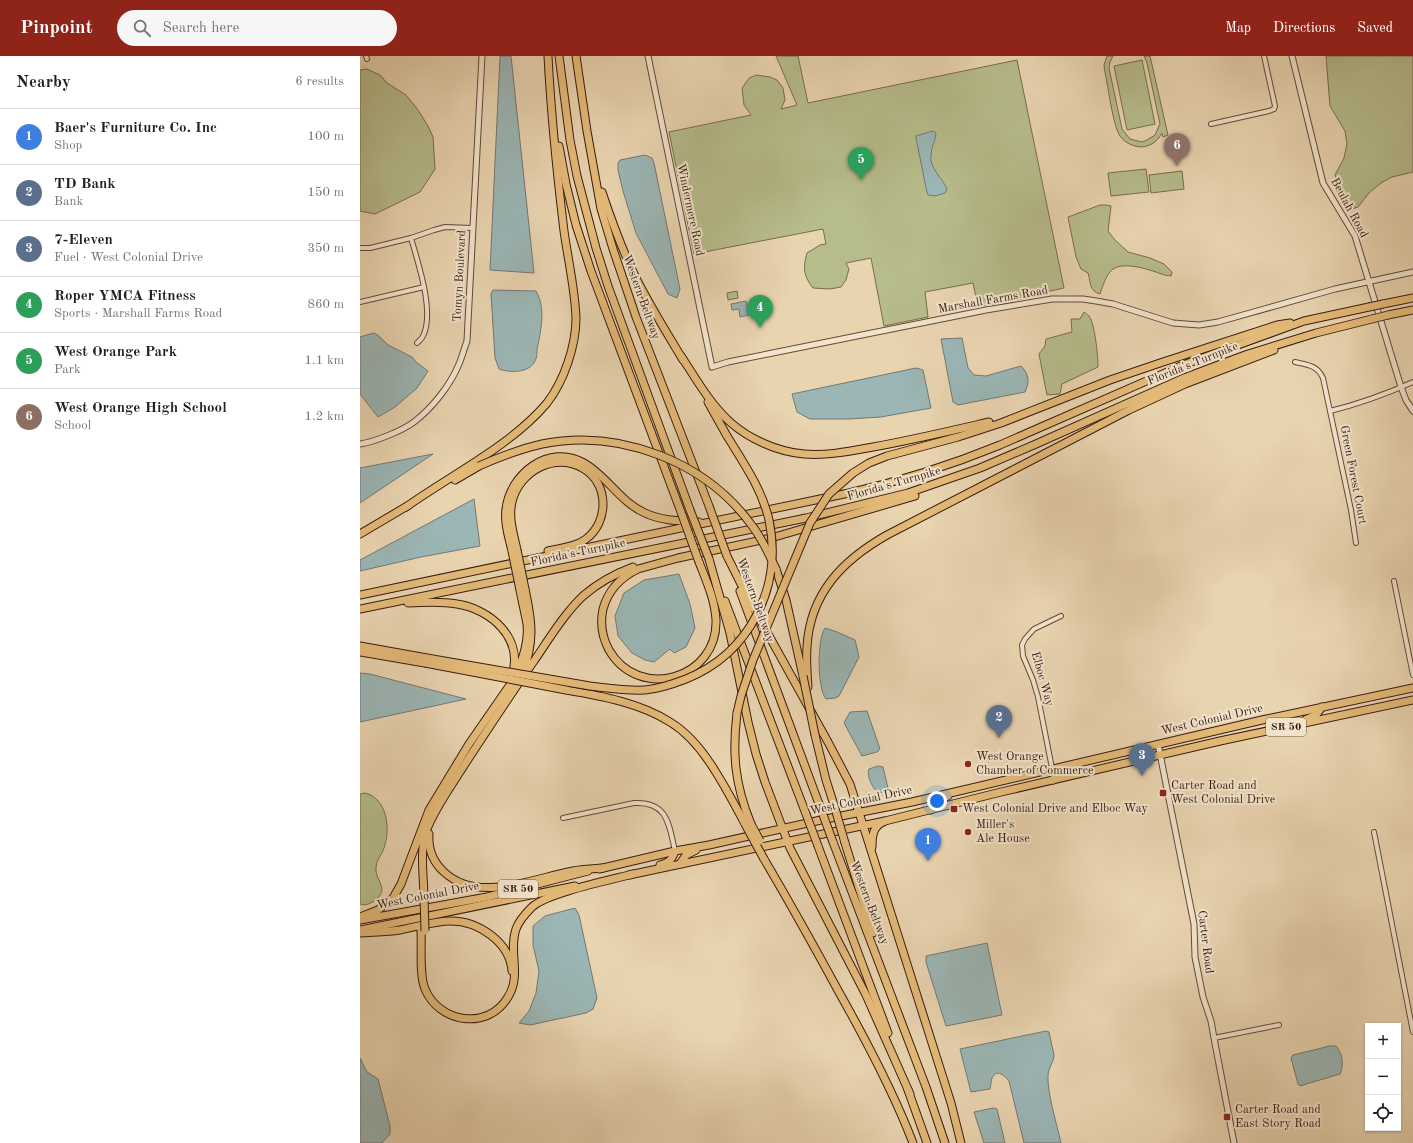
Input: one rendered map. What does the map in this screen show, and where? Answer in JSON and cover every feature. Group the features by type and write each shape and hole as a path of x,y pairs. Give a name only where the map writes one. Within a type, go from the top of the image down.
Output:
{"highway":[{"path":"360,534 479,462 524,426 547,402 563,376 573,345 576,318 559,187 548,56"},
{"path":"559,56 569,133 576,169 596,248 608,286 690,510 818,846 927,1143"},
{"name":"Western Beltway","path":"576,56 601,209 624,285 926,1086 945,1143"},
{"path":"549,79 566,184 576,225 590,271 681,512 710,592 716,614 715,633 712,645 699,662 684,674 670,678 661,679 641,676 624,667 607,647 602,626 602,616 605,603 613,588 632,572 642,567 678,558"},
{"path":"360,652 590,686 614,689 645,690 671,685 697,674 721,658 742,638 757,615 764,600 768,586 772,558 771,531 762,500 754,480 648,300 624,253 593,165"},
{"name":"Florida's Turnpike","path":"360,595 860,491 970,457 1184,364 1304,321 1413,298"},
{"name":"Florida's Turnpike","path":"360,609 820,515 908,493 980,468 1184,378 1248,354 1316,333 1413,310"},
{"path":"748,824 735,768 735,730 741,696 753,660 810,523 829,494 853,473 870,463 887,456 965,434 1001,422 1110,380 1277,325 1304,321"},
{"path":"815,735 808,687 806,661 807,645 814,615 821,596 845,564 869,545 1128,410 1185,384 1316,333"},
{"path":"681,356 713,404 730,422 746,434 765,444 804,454 829,454 900,442 1001,419 1058,401"},
{"path":"479,462 542,444 563,441 585,440 632,446 655,453 680,464 700,476 728,498 753,526 765,545 776,569 786,600 826,780 876,942 878,959"},
{"path":"507,700 521,676 530,650 532,626 506,519 507,501 511,488 522,473 540,461 557,457 573,458 588,465 632,506 644,513 670,520 707,523"},
{"path":"499,566 576,544 591,535 601,518 604,501 599,486 592,476 575,464 558,462 541,466 525,478 516,492 512,502 511,518 514,551"},
{"path":"675,851 672,859 666,863 633,874 563,893 548,898 534,906 524,916 515,930 515,974 512,990 508,998 500,1007 489,1014 479,1018 459,1018 447,1014 432,1001 425,988 423,980 424,843 426,830 442,800 507,700 578,601 604,580 621,571 771,538 932,490 980,468"},
{"path":"727,556 752,605 841,765 850,784 948,1096 961,1143"},
{"path":"709,560 730,633 756,754 782,829 866,996 910,1094"},
{"path":"505,689 512,682 521,662 526,637 527,625 523,589"},
{"path":"360,919 378,910 393,898 401,884 428,810 505,689 513,671 515,661 514,650 505,631 485,614 472,608 459,604 430,602 386,604"},
{"path":"360,646 624,702 649,711 671,722 688,736 717,773 748,824 887,1081 913,1143"},
{"name":"West Colonial Drive","path":"360,919 487,897 675,851 908,802 1078,762 1413,688"},
{"path":"1349,714 1353,706 1375,696"},
{"name":"West Colonial Drive","path":"360,931 885,821 1160,755 1413,700"},
{"path":"1286,727 1316,715 1322,707"},
{"path":"1053,780 1061,771 1078,762"},
{"path":"1042,783 1051,774 1052,768"},
{"path":"931,810 936,802 962,789"},
{"path":"871,852 874,831 878,825 885,821"},
{"path":"429,824 429,845 435,862 447,875 462,883 482,887 507,886 573,870 603,868"},
{"path":"421,832 419,851 423,899"},
{"path":"680,864 684,857 689,853 708,845"},
{"path":"360,931 392,931 450,921 477,927 497,940 510,962 512,975 507,993 494,1008 484,1013 471,1016 455,1014 448,1011 440,1004 430,991 426,980 423,931"}],"street":[{"name":"Tomyn Boulevard","path":"360,444 367,443 390,434 413,423 447,386 459,364 467,341 482,56"},
{"name":"Windermere Road","path":"648,56 712,368"},
{"path":"1211,124 1269,111 1274,108 1275,106 1264,56"},
{"name":"Beulah Road","path":"1292,56 1323,183 1330,197 1349,224 1355,236 1401,387 1406,400 1413,411"},
{"path":"360,248 370,248 411,238 446,227 473,228"},
{"path":"411,238 427,304 426,323 423,337 417,343"},
{"name":"Marshall Farms Road","path":"712,368 728,362 1033,302 1059,299 1096,301 1113,304 1173,323 1199,325 1227,321 1321,292 1413,272"},
{"path":"360,302 424,287"},
{"name":"Green Forest Court","path":"1296,362 1314,367 1321,373 1323,378 1351,510 1356,543"},
{"path":"1330,411 1354,405 1413,382"},
{"path":"1394,581 1413,675"},
{"name":"Elboc Way","path":"1052,768 1038,697 1033,680 1023,657 1022,645 1025,639 1034,630 1061,616"},
{"name":"Carter Road","path":"1158,744 1194,924 1195,957 1203,997 1211,1021 1234,1143"},
{"path":"563,818 634,803 650,804 658,808 665,815 668,821 675,851"},
{"path":"1374,832 1413,1032"},
{"path":"1214,1038 1279,1025"}],"green space":[{"path":"776,56 798,56 808,103 1017,60 1064,288 978,307 973,283 925,292 928,317 884,326 871,258 846,263 849,269 846,280 841,287 830,289 813,288 807,279 805,267 807,253 820,245 826,244 823,229 694,254 669,132 751,115 744,105 742,88 749,78 756,75 770,77 777,80 783,88 785,100 781,109 797,105"},
{"path":"1107,56 1113,56 1109,68 1122,129 1130,139 1142,142 1155,135 1160,124 1147,63 1144,56 1150,56 1168,135 1163,137 1162,133 1154,143 1142,147 1124,141 1120,136 1117,131 1113,115 1105,72 1104,65"},
{"path":"1326,56 1413,56 1413,172 1392,177 1381,183 1369,193 1358,207 1349,210 1335,175 1344,158 1347,144 1345,131 1330,106"},
{"path":"1142,60 1155,124 1127,130 1114,66"},
{"path":"367,69 380,75 387,83 406,95 418,110 433,137 435,169 420,192 375,214 360,211 360,70"},
{"path":"1146,169 1149,192 1111,196 1108,173"},
{"path":"1182,171 1184,189 1151,193 1149,175"},
{"path":"1100,205 1111,206 1108,231 1114,239 1128,252 1150,258 1164,264 1172,272 1171,276 1139,267 1122,266 1113,269 1108,274 1100,294 1096,293 1092,289 1088,273 1081,269 1076,257 1068,217"},
{"path":"737,291 738,298 728,300 727,293"},
{"path":"1084,312 1089,316 1093,326 1097,348 1098,367 1062,384 1060,394 1047,395 1039,354 1045,346 1046,339 1072,332 1071,319 1080,319"},
{"path":"365,793 378,801 383,808 387,824 387,832 384,848 376,868 376,873 382,889 381,893 374,901 364,905 360,904 360,794"}],"water":[{"path":"500,56 511,56 534,273 490,270"},
{"path":"933,131 936,133 931,152 931,160 934,168 947,189 945,193 935,196 928,195 916,138 916,136"},
{"path":"645,155 652,158 654,163 680,289 677,298 668,294 636,233 618,170 618,163 620,160"},
{"path":"493,290 536,291 541,305 542,320 537,357 529,368 519,371 499,369 495,358 491,294"},
{"path":"746,301 749,315 740,317 739,309 732,310 731,304"},
{"path":"374,333 388,345 412,357 428,371 417,388 395,407 378,417 360,394 360,337"},
{"path":"962,338 968,368 974,375 986,376 1021,366 1026,372 1028,378 1028,385 1025,392 958,405 953,402 941,339"},
{"path":"916,368 923,370 931,408 881,417 849,419 810,419 797,412 792,394"},
{"path":"433,454 360,503 360,468"},
{"path":"474,499 480,546 421,557 360,571 360,560"},
{"path":"679,574 690,604 695,628 686,647 674,653 670,649 654,662 645,660 632,653 618,636 615,616 624,593 644,580"},
{"path":"825,628 855,640 859,657 839,696 826,699 821,685 819,664 822,634"},
{"path":"360,673 370,674 466,699 360,722"},
{"path":"867,711 880,749 877,752 862,756 844,723 850,712"},
{"path":"878,766 883,767 888,788 886,791 879,793 874,789 868,775 869,769"},
{"path":"575,908 579,915 597,998 593,1009 586,1013 530,1025 519,1023 529,1011 536,993 539,971 533,945 533,926 545,916"},
{"path":"987,943 1002,1015 946,1026 926,962 926,956"},
{"path":"1046,1031 1049,1032 1054,1055 1048,1073 1049,1091 1061,1143 1024,1143 1009,1081 999,1073 994,1075 992,1078 990,1089 971,1092 960,1049"},
{"path":"1330,1046 1336,1046 1340,1052 1342,1063 1340,1074 1300,1086 1298,1084 1291,1058 1293,1055"},
{"path":"360,1058 367,1072 378,1079 390,1126 390,1134 382,1143 360,1143"},
{"path":"993,1108 997,1109 1005,1143 984,1143 974,1112"}],"place":[{"name":"West Orange High School","path":"1177,166"},
{"name":"West Orange Park","path":"861,180"},
{"name":"Roper YMCA Fitness","path":"760,328"},
{"name":"TD Bank","path":"999,738"},
{"name":"West Orange Chamber of Commerce","path":"968,764"},
{"name":"7-Eleven","path":"1142,776"},
{"name":"Carter Road and West Colonial Drive","path":"1163,793"},
{"name":"West Colonial Drive and Elboc Way","path":"954,809"},
{"name":"Miller's Ale House","path":"968,832"},
{"name":"Baer's Furniture Co. Inc","path":"928,861"},
{"name":"Carter Road and East Story Road","path":"1227,1117"}]}
